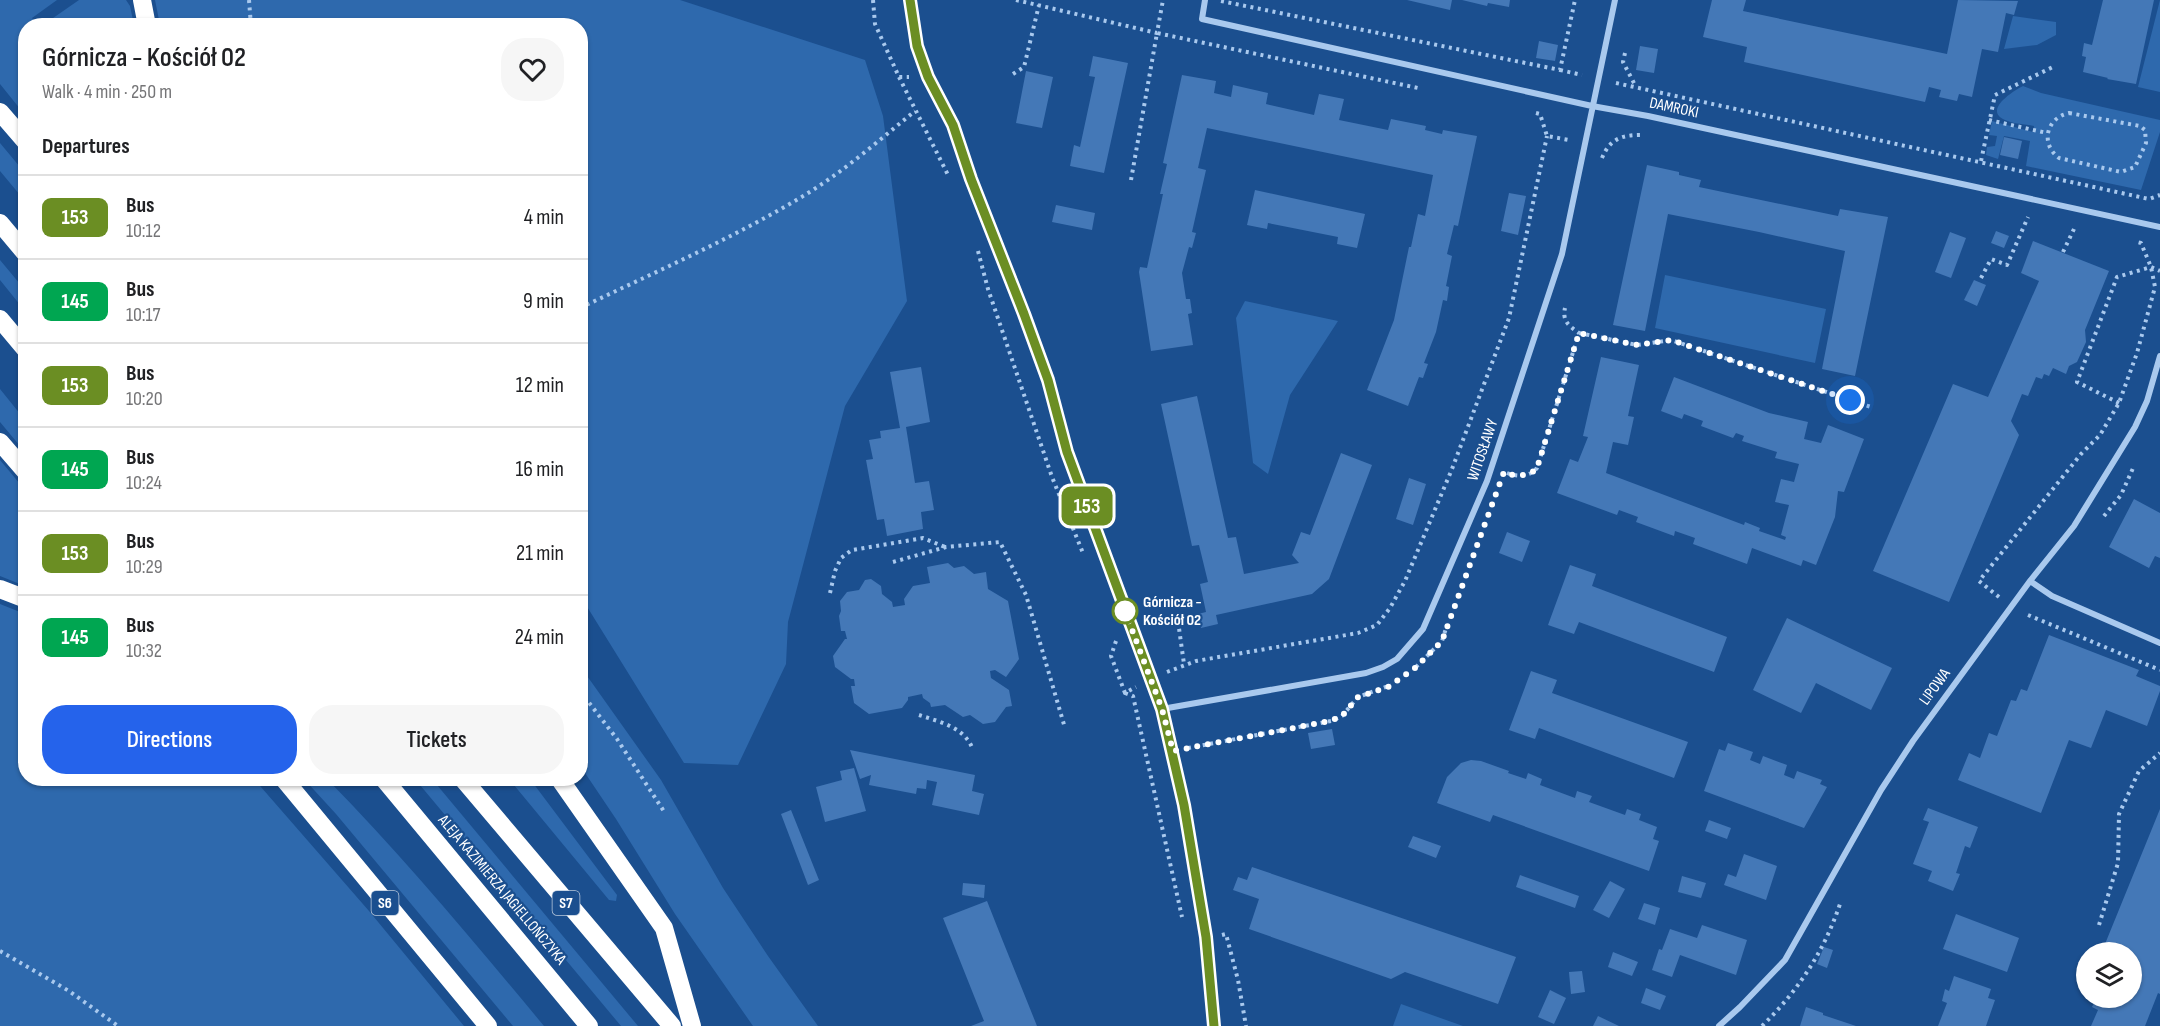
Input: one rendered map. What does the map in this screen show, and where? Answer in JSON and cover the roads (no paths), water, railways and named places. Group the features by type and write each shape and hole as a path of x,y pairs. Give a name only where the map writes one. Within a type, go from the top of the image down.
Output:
{"highway":[{"path":"142,0 145,18"},
{"path":"0,112 18,133"},
{"path":"0,223 18,244"},
{"path":"0,319 18,340"},
{"path":"0,442 18,463"},
{"path":"0,589 18,596"},
{"name":"S6","path":"290,786 488,1026"},
{"name":"ALEJA KAZIMIERZA JAGIELLOŃCZYKA","path":"390,786 589,1026"},
{"name":"S7","path":"469,786 672,1026"},
{"path":"565,786 664,928 692,1026"}],"street":[{"path":"910,0 917,46 928,77 953,125 971,179 1028,325 1048,380 1067,452 1162,709 1184,805 1206,937 1214,1026"},
{"name":"DAMROKI","path":"1205,0 1202,19 1592,106 1648,116 2160,227"},
{"name":"WITOSŁAWY","path":"1162,709 1366,673 1397,659 1423,629 1488,481 1562,254 1615,0"},
{"name":"LIPOWA","path":"1719,1026 1785,960 1881,790 1907,750 2030,581 2074,526 2135,427 2147,401 2160,356"},
{"path":"2030,581 2052,596 2160,643"}],"place":[{"name":"Górnicza - Kościół 02","path":"1125,611"}]}
